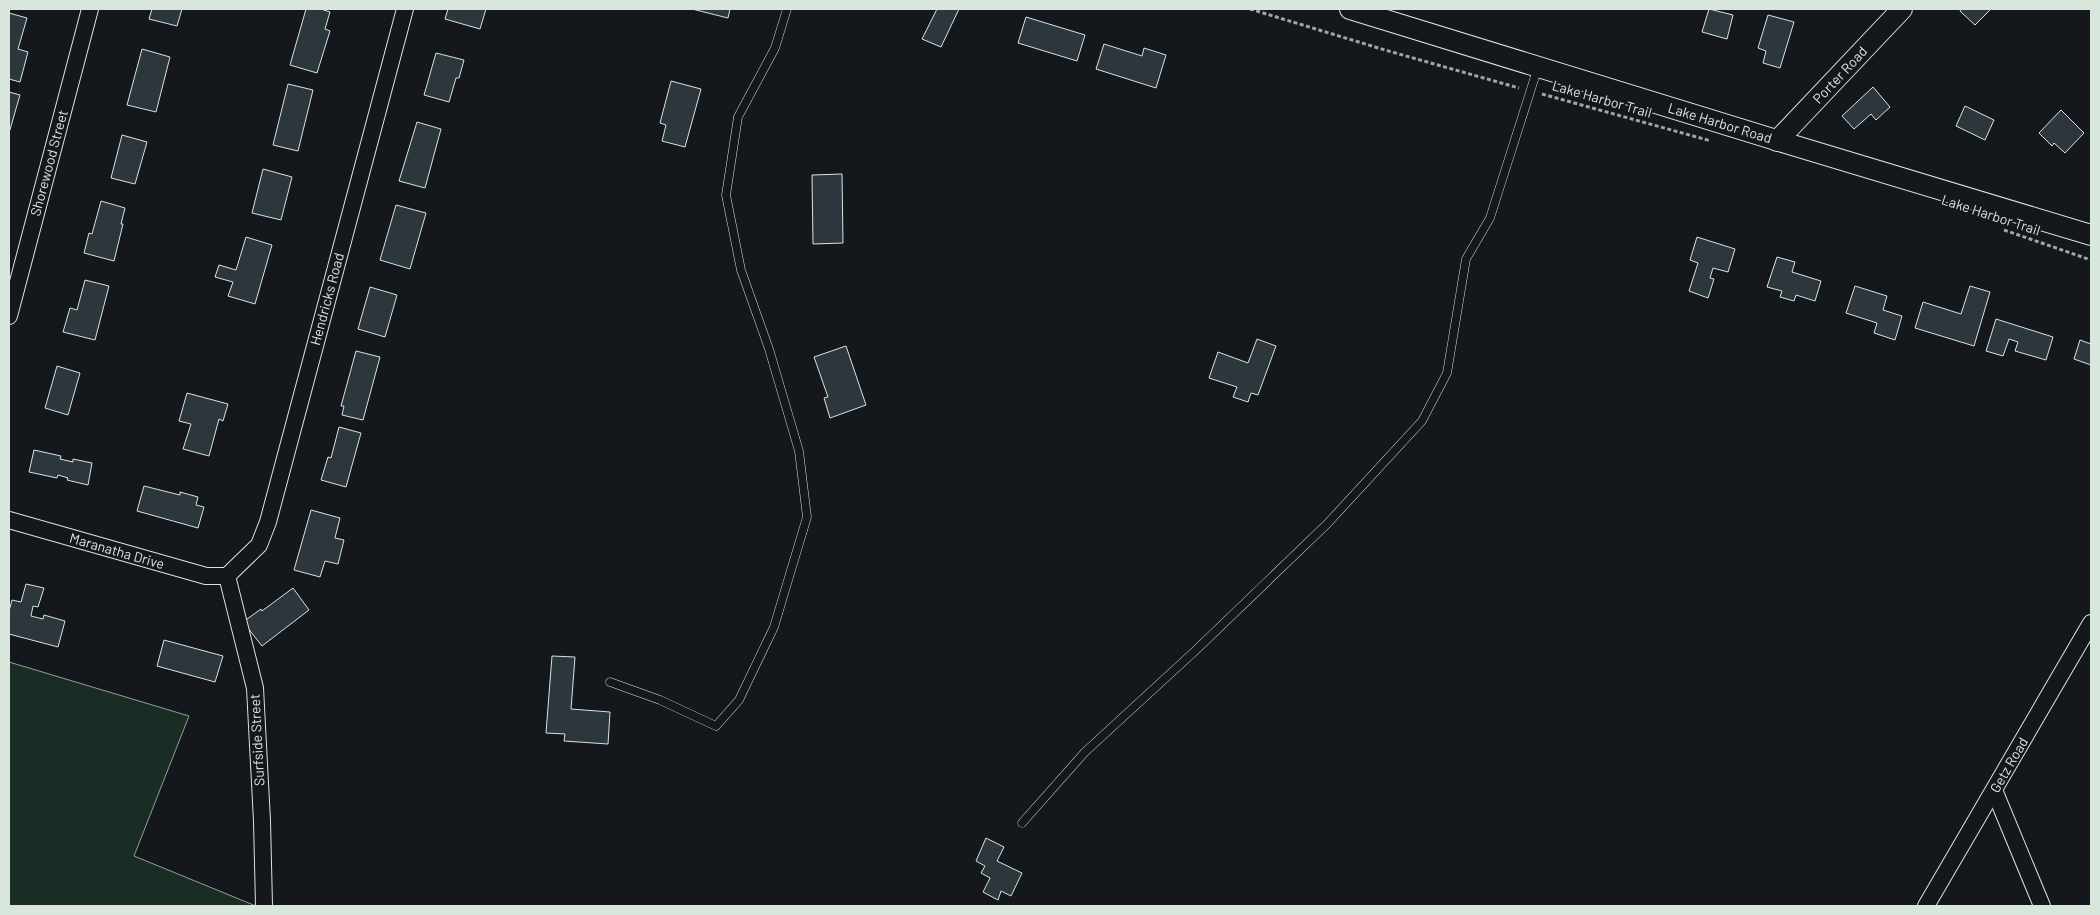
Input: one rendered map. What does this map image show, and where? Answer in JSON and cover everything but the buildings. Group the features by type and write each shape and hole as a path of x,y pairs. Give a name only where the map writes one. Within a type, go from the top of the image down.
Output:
{"street":[{"name":"Shorewood Street","path":"9,316 90,9"},
{"name":"Hendricks Road","path":"227,576 260,545 268,522 405,9"},
{"name":"Lake Harbor Road","path":"1350,9 1777,141 2091,235"},
{"name":"Porter Road","path":"1777,141 1902,9"},
{"name":"Maranatha Drive","path":"9,520 206,576 227,576"},
{"name":"Surfside Street","path":"227,576 254,688 262,821 264,906"},
{"name":"Getz Road","path":"1926,906 2091,623"},
{"path":"1994,790 2042,906"}],"lane":[{"path":"610,682 660,700 716,726 739,700 774,627 807,517 799,451 769,349 742,270 726,195 738,117 775,48 787,9"},
{"path":"1022,823 1086,752 1196,650 1327,524 1422,421 1447,372 1466,259 1490,218 1538,66"}],"path":[{"name":"Lake Harbor Trail","path":"1250,9 1385,50 1712,142"},
{"name":"Lake Harbor Trail","path":"1997,228 2091,260"}],"green space":[{"path":"9,662 189,716 134,856 256,906 9,906"}]}
